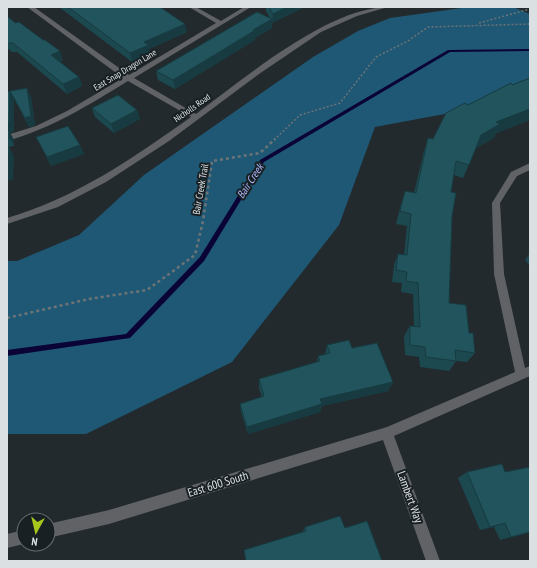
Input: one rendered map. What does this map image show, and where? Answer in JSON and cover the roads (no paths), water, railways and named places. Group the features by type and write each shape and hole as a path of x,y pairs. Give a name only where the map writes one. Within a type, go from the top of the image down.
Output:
{"street":[{"path":"30,7 128,78 196,117"},
{"path":"192,7 220,23"},
{"name":"East Snap Dragon Lane","path":"7,138 28,132 56,121 248,7"},
{"name":"Nicholls Road","path":"7,221 45,209 92,186 112,174 319,31 355,15 385,7"},
{"path":"525,373 499,274 496,203 514,174 530,166"},
{"name":"East 600 South","path":"56,529 109,517 387,433 525,373"},
{"name":"Lambert Way","path":"387,433 433,561"}],"waterway":[{"name":"Bair Creek","path":"7,353 128,336 202,259 262,161 449,51 530,50"}]}
